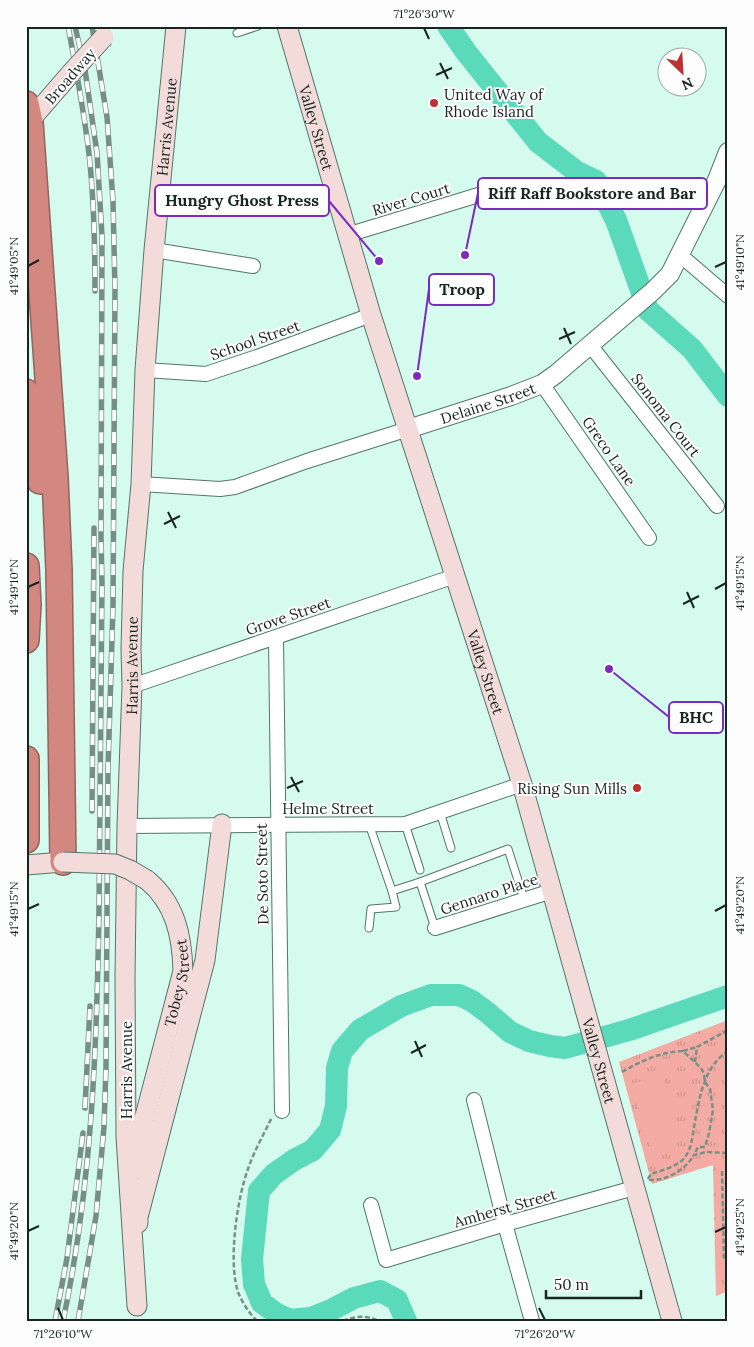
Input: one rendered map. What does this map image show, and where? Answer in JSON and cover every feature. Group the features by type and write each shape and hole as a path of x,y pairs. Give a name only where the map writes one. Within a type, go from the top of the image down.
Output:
{"highway":[{"path":"27,117 55,478 60,607 62,862"},
{"path":"26,392 60,607"},
{"path":"26,566 28,605 26,640"},
{"path":"26,759 26,840"}],"main road":[{"name":"Harris Avenue","path":"137,1313 126,1137 125,976 133,571 141,484 145,370 154,250 176,26"},
{"name":"Valley Street","path":"287,26 371,315 522,784 598,1057 641,1184 672,1321"},
{"name":"Broadway","path":"27,117 71,74 108,32"},
{"name":"Harris Avenue","path":"137,1313 138,1217 205,960 222,824"},
{"name":"Tobey Street","path":"26,865 62,862 115,864 130,870 147,880 162,894 173,912 180,933 184,971 144,1120 137,1172 138,1217"}],"street":[{"name":"Delaine Street","path":"141,484 220,489 235,487 307,461 511,396 542,384 634,308 670,274 722,184 728,152"},
{"name":"River Court","path":"348,235 485,193"},
{"path":"154,250 253,266"},
{"path":"680,255 728,296"},
{"name":"School Street","path":"145,370 206,374 371,315"},
{"name":"Sonoma Court","path":"590,345 717,506"},
{"name":"Greco Lane","path":"542,384 649,538"},
{"name":"Grove Street","path":"132,686 455,576"},
{"name":"De Soto Street","path":"276,638 282,1110"},
{"name":"Helme Street","path":"127,826 405,824 522,784"},
{"name":"Gennaro Place","path":"435,928 552,891"},
{"path":"474,1100 532,1321"},
{"name":"Amherst Street","path":"371,1205 386,1260 641,1184"}],"lane":[{"path":"237,33 258,26"},
{"path":"440,812 451,848"},
{"path":"369,824 396,907 371,909 369,928"},
{"path":"405,824 420,870"},
{"path":"392,891 508,849 524,899"},
{"path":"420,882 435,928"}],"path":[{"path":"622,1072 655,1056 683,1051 697,1046 728,1030"},
{"path":"695,1062 697,1046"},
{"path":"683,1051 704,1074 705,1082 710,1088 713,1110 705,1147 691,1145"},
{"path":"641,1184 651,1174 668,1169 686,1156 691,1145 705,1082 712,1066 728,1051"},
{"path":"257,1321 248,1311 238,1291 235,1268 237,1218 248,1169 272,1116 282,1110"},
{"path":"641,1184 676,1173 689,1164 698,1147"},
{"path":"694,1155 706,1152 728,1153"},
{"path":"722,1171 724,1257 728,1263"},
{"path":"343,1321 355,1317 368,1317 379,1321"}],"green space":[{"path":"728,1020 728,1291 716,1296 713,1165 652,1184 619,1062"},
{"path":"663,1076 680,1140 651,1149 631,1084"}],"waterway":[{"path":"448,26 466,52 538,142 577,172 596,181 616,220 648,310 692,349 728,396"},
{"path":"406,1321 397,1300 380,1291 354,1298 311,1318 290,1320 277,1314 262,1303 254,1284 252,1259 259,1191 274,1174 313,1150 330,1130 336,1106 337,1068 342,1051 360,1030 401,1006 431,995 459,995 472,1001 510,1032 529,1041 565,1048 629,1030 728,996"}],"railway":[{"path":"68,26 89,154 94,222 95,291"},
{"path":"63,1321 73,1270 87,1167 97,1012 99,908 102,583 102,236 97,153 85,70 75,26"},
{"path":"78,1321 96,1216 104,1127 108,769 113,606 115,290 113,201 107,117 92,26"},
{"path":"92,811 94,528"},
{"path":"85,1108 90,1006"},
{"path":"55,1321 67,1258 83,1133"}],"place":[{"name":"United Way of Rhode Island","path":"434,103"},
{"name":"Riff Raff Bookstore and Bar","path":"465,255"},
{"name":"Hungry Ghost Press","path":"379,261"},
{"name":"Troop","path":"417,376"},
{"name":"BHC","path":"609,669"},
{"name":"Rising Sun Mills","path":"637,788"}]}
